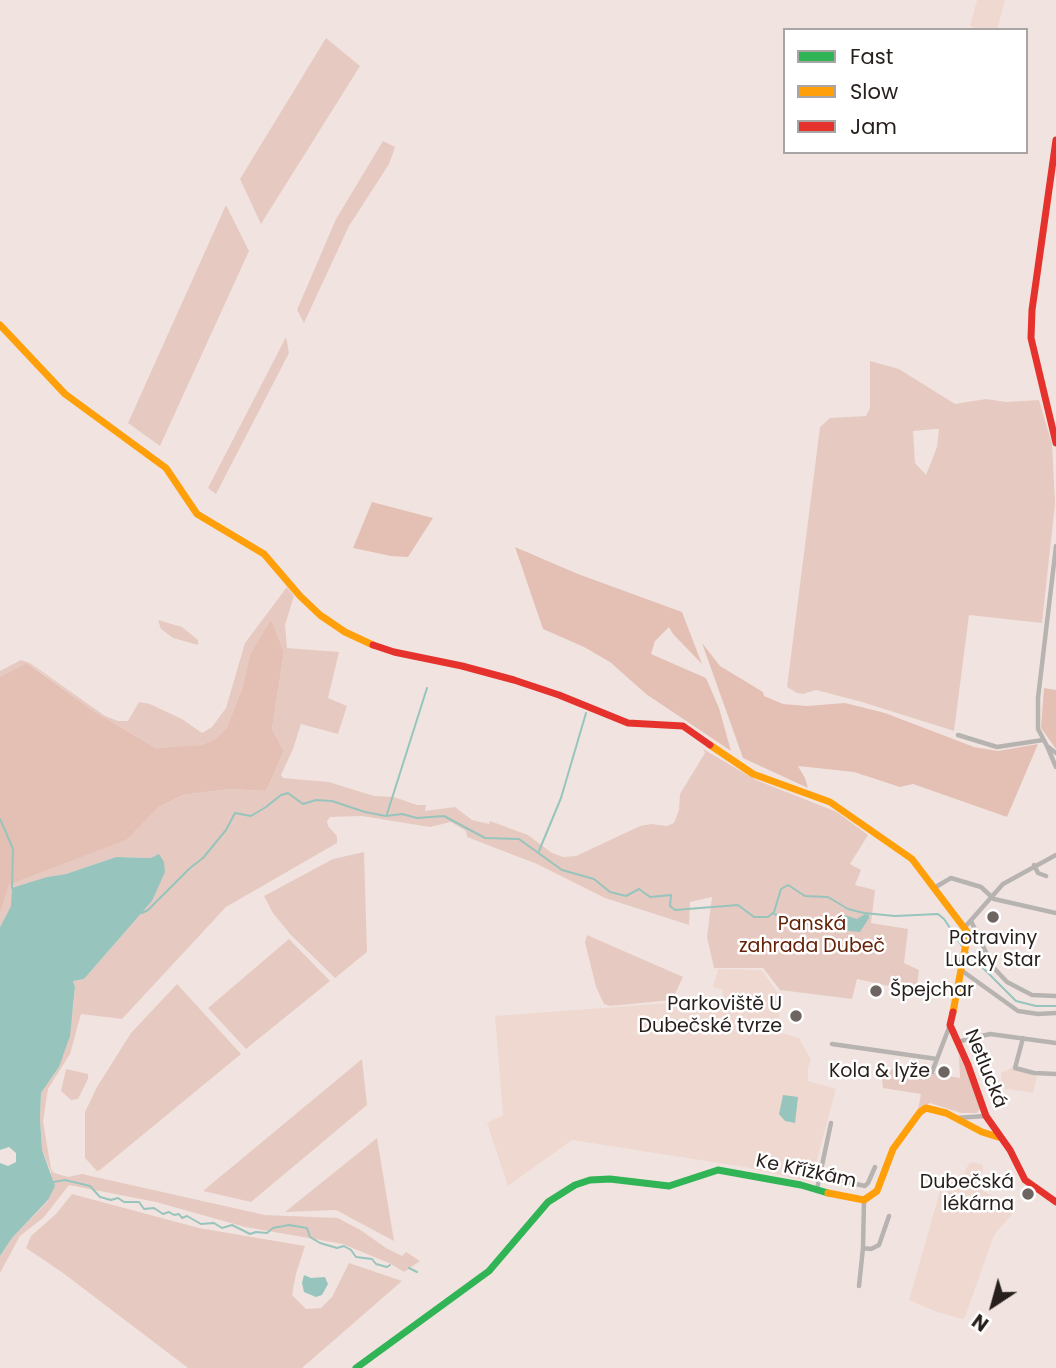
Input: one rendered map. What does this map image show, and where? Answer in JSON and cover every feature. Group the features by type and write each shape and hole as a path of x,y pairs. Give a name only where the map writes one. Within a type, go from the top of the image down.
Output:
{"street":[{"path":"1056,140 1032,310 1031,338 1056,443"},
{"path":"0,325 65,394 166,468 197,514 264,554 300,596 345,632 382,649 462,666 525,684 628,723 683,726 753,774 836,806 912,859 933,889 968,924 993,967 1007,982 1032,995 1056,996"},
{"path":"1056,546 1038,698 1038,729 1056,767"},
{"path":"958,736 996,747 1043,740"},
{"path":"1047,746 1056,753"},
{"path":"968,924 990,896 1008,880 1056,855"},
{"path":"1034,865 1038,873 1046,876"},
{"path":"933,889 951,878 981,887 990,896 1056,913"},
{"name":"Netlucká","path":"968,924 950,1025 986,1116 1010,1150 1025,1180 1054,1202"},
{"path":"961,970 1018,1012 1056,1013"},
{"path":"932,1072 950,1025"},
{"path":"956,1042 990,1034 1056,1043"},
{"path":"1023,1038 1015,1068 1034,1073 1056,1074"},
{"path":"832,1044 937,1059"},
{"name":"Ke Křížkám","path":"356,1368 489,1271 548,1202 582,1182 600,1179 669,1186 718,1170 864,1200 877,1191 893,1149 920,1112 930,1108 955,1118"},
{"path":"955,1118 986,1116"},
{"path":"955,1118 982,1132 999,1137"},
{"path":"817,1189 831,1123"},
{"path":"820,1176 864,1186 868,1183 874,1167"},
{"path":"859,1286 864,1200"},
{"path":"863,1248 879,1245 889,1216"}],"shaded area":[{"path":"977,0 1005,0 998,28 970,26"},
{"path":"372,502 433,518 408,557 353,548"},
{"path":"515,547 578,574 682,612 702,664 669,627 655,641 651,654 706,678 719,708 731,751 646,694 610,662 543,629"},
{"path":"271,620 284,652 272,729 284,751 266,791 229,789 183,795 159,807 126,840 9,885 0,914 0,677 27,663 95,712 156,748 201,745 215,739 226,729 242,689 250,654"},
{"path":"702,643 720,666 763,692 764,696 783,704 807,706 845,703 885,713 974,747 998,751 1038,744 1007,817 913,784 900,787 854,772 798,766 808,788 743,758"},
{"path":"1044,688 1056,690 1056,749 1041,728"},
{"path":"718,969 762,970 781,998 778,1032 799,1038 811,1060 808,1081 836,1089 811,1182 744,1167 572,1140 508,1186 487,1123 503,1115 495,1016 723,999 723,990 713,987"},
{"path":"1011,1068 1037,1076 1033,1093 1002,1088 1001,1073"},
{"path":"969,1163 983,1165 980,1189 1013,1213 994,1235 962,1319 909,1300 940,1191 947,1193 952,1178 957,1180"}],"green space":[{"path":"326,38 360,66 261,224 240,179"},
{"path":"383,141 395,147 389,164 349,226 304,323 297,310 336,219"},
{"path":"226,205 249,251 160,446 128,423"},
{"path":"286,337 289,353 216,494 208,488"},
{"path":"870,361 899,369 955,404 986,399 1006,402 1039,400 1052,444 1055,504 1042,623 969,615 954,731 862,702 816,690 797,693 787,687 820,427 830,418 866,416 870,408","holes":["939,429 937,447 926,475 915,463 913,431"]},
{"name":"Panská zahrada Dubeč","path":"287,587 294,596 285,625 287,648 339,652 328,698 347,706 338,734 301,724 281,775 283,778 329,782 374,796 394,797 417,805 426,805 425,811 455,807 472,820 489,824 490,821 528,835 552,853 563,857 576,856 640,826 667,826 674,823 679,810 680,794 705,753 703,749 756,780 837,812 868,835 850,864 861,870 855,885 875,890 871,923 908,929 904,963 919,970 916,992 857,979 852,999 780,990 763,968 714,968 707,937 712,897 690,902 689,925 605,898 537,864 467,837 466,831 451,822 430,827 362,816 330,817 328,826 337,836 337,843 226,907 122,1019 81,1014 70,1054 48,1089 43,1121 51,1169 54,1173 68,1177 82,1174 265,1215 338,1218 386,1248 402,1256 406,1252 420,1261 404,1272 343,1244 245,1227 156,1202 69,1185 44,1217 20,1236 0,1273 0,1256 12,1238 48,1201 51,1172 42,1150 41,1093 59,1067 73,1010 73,981 84,979 152,901 151,858 116,857 66,874 47,877 11,906 0,927 0,914 9,885 125,840 159,807 183,795 229,789 266,791 284,751 272,729 284,652 271,621 250,654 242,689 226,729 215,739 201,745 182,747 156,748 95,712 28,663 0,677 0,671 21,660 30,663 105,716 118,721 128,721 139,702 150,704 182,719 202,733 212,727 226,708 245,643"},
{"path":"158,620 182,627 198,640 198,645 173,638 161,629"},
{"path":"364,852 367,952 335,978 290,934 273,913 264,896 333,859"},
{"path":"587,935 683,977 672,1000 610,1006 604,1004 596,987 585,942"},
{"path":"289,939 330,981 246,1049 208,1008"},
{"path":"177,984 241,1054 97,1171 85,1158 85,1112 97,1087 131,1033"},
{"path":"959,1055 980,1109 977,1113 961,1113 930,1103 918,1110 921,1094 883,1088 881,1068 921,1073 924,1062 930,1066 929,1072 960,1078"},
{"path":"362,1059 367,1105 251,1202 203,1191"},
{"path":"66,1069 88,1074 78,1099 71,1100 61,1091"},
{"path":"377,1138 394,1241 336,1210 285,1212"},
{"path":"72,1194 199,1228 305,1246 292,1295 306,1309 321,1308 332,1297 349,1263 402,1281 302,1368 188,1368 26,1248 31,1236 56,1214"}],"water":[{"path":"159,854 164,862 165,872 152,901 84,979 73,981 75,987 70,1036 59,1067 41,1093 42,1150 55,1186 48,1200 12,1238 0,1256 0,1163 8,1166 16,1162 16,1153 9,1147 0,1150 0,927 11,906 12,888 116,857 151,858"},
{"path":"841,914 857,919 865,914 869,915 869,918 860,932 831,929 830,925 836,924"},
{"path":"783,1095 798,1097 795,1123 785,1121 779,1114"},
{"path":"304,1275 311,1278 325,1277 328,1284 322,1295 316,1297 304,1292"}],"waterway":[{"path":"387,814 427,688"},
{"path":"539,851 561,798 586,713"},
{"path":"142,913 203,858 226,830 235,813 251,816 288,793 303,804 316,800 332,801 386,816 444,816 485,838 519,839 562,870 594,879 610,892 626,896 639,889 650,897 671,895 670,906 675,910 738,905 754,917 768,917 774,912 781,889 788,885 805,896 828,897 848,909 864,913 895,916 938,914 962,946"},
{"path":"0,819 13,849 12,888"},
{"path":"774,914 820,928 833,927"},
{"path":"968,953 1016,1001 1036,1006 1056,1006"},
{"path":"54,1182 65,1180 90,1186 100,1197 139,1202 144,1209 154,1208 163,1214 179,1214 182,1218 187,1216 201,1224 214,1223 222,1228 232,1225 250,1234 267,1233 273,1228 289,1225 307,1228 310,1237 320,1243 337,1248 344,1246 356,1257 372,1259 376,1264 387,1267 390,1265"},
{"path":"409,1268 417,1272"}],"traffic: fast":[{"path":"356,1368 489,1271 548,1202 575,1185 590,1180 610,1179 669,1186 718,1170 801,1185 828,1193"}],"traffic: slow":[{"path":"0,325 65,394 166,468 197,514 264,554 320,615 345,632 373,645"},
{"path":"710,745 753,774 830,802 912,859 968,933 953,1012"},
{"path":"828,1193 864,1200 877,1191 893,1149 920,1112 926,1108 946,1113 982,1132 998,1137"}],"traffic: jam":[{"path":"1056,140 1032,310 1031,338 1056,443"},
{"path":"373,645 514,680 628,723 683,726 710,745"},
{"path":"953,1012 950,1025 986,1116 1010,1150 1025,1180 1056,1202"}],"place":[{"name":"Potraviny Lucky Star","path":"993,917"},
{"name":"Špejchar","path":"876,991"},
{"name":"Parkoviště U Dubečské tvrze","path":"796,1016"},
{"name":"Kola & lyže","path":"944,1072"},
{"name":"Dubečská lékárna","path":"1028,1194"}]}
